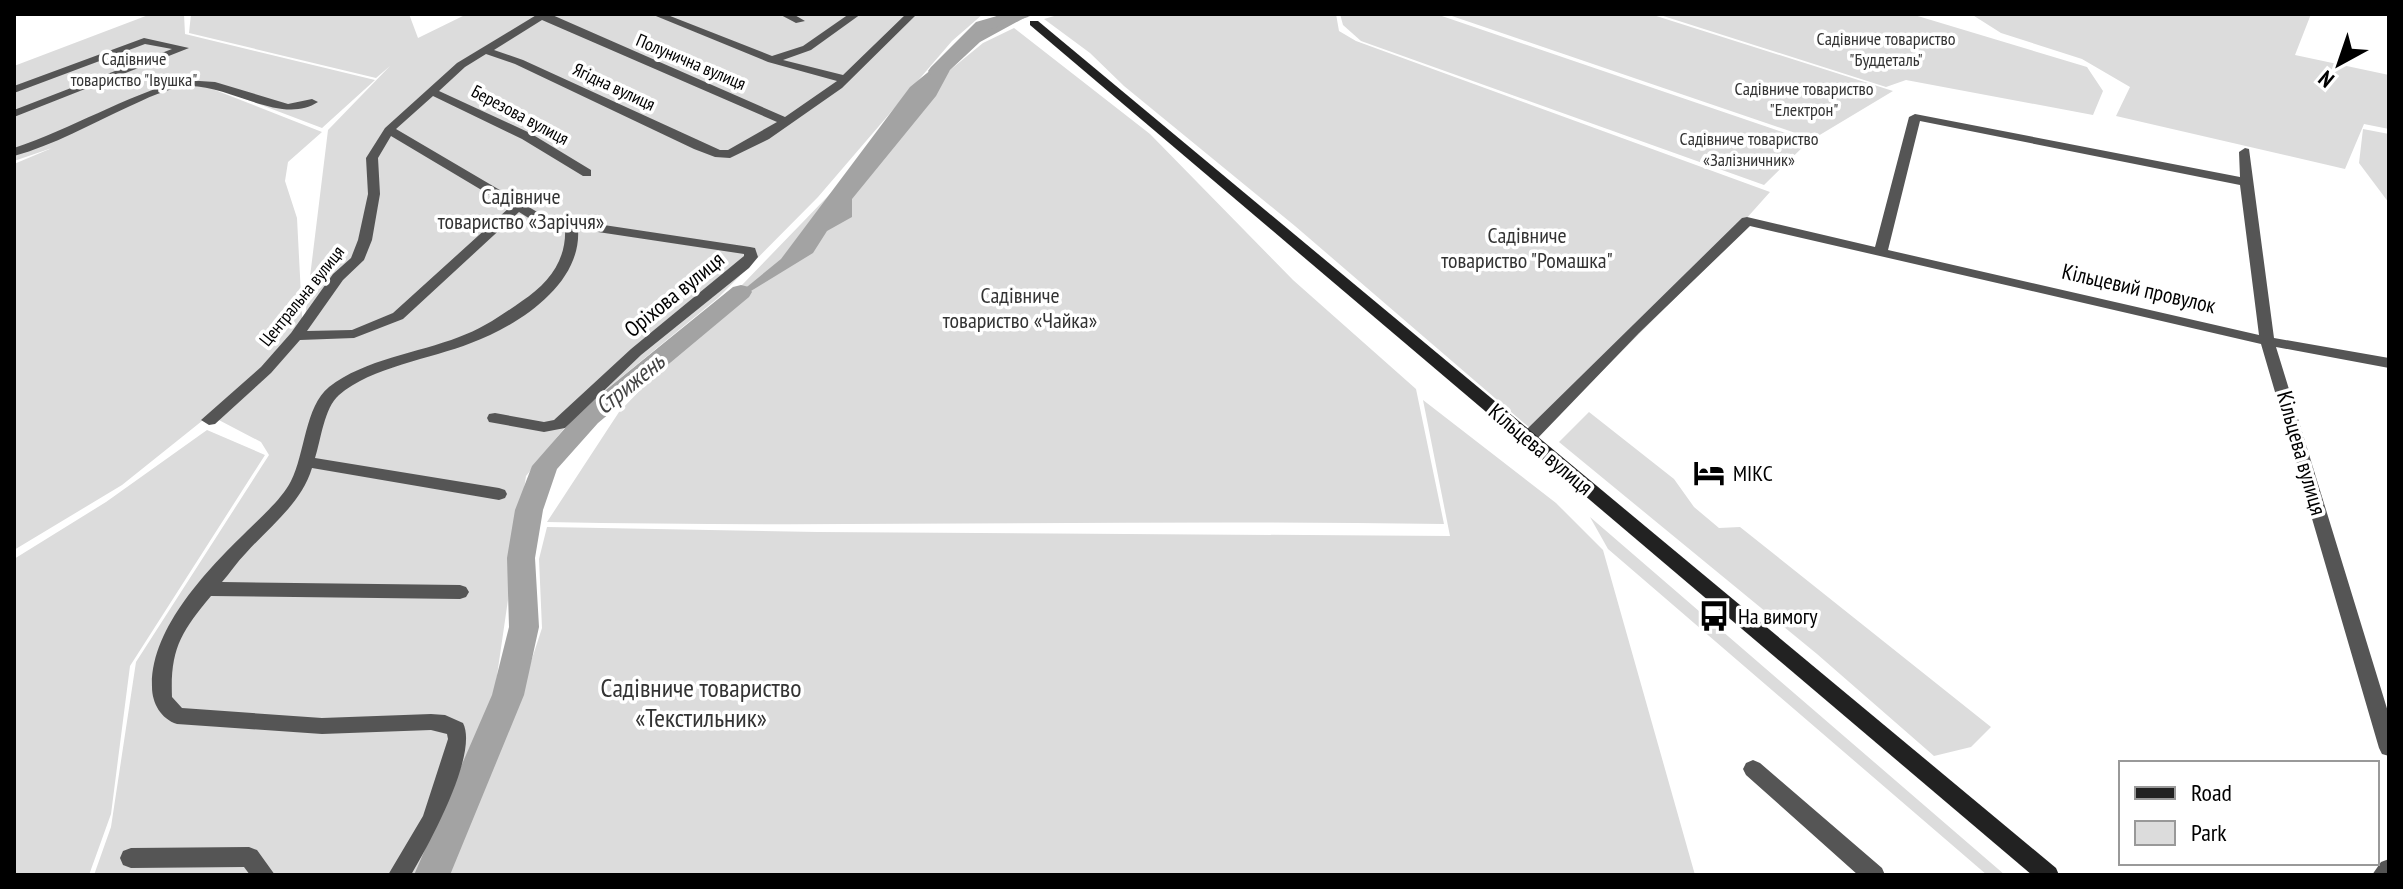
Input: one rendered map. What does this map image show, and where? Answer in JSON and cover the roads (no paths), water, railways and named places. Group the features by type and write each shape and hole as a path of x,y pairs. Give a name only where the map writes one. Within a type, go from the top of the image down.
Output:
{"main road":[{"name":"Кільцева вулиця","path":"1034,23 2048,875"}],"street":[{"path":"656,14 772,60 843,79"},
{"path":"784,14 800,21"},
{"path":"772,60 807,48 856,14"},
{"path":"784,121 826,94 912,14"},
{"name":"Центральна вулиця","path":"209,420 266,370 296,336 338,277 357,260 365,240 374,194 370,174 372,158 389,130 461,65 543,15"},
{"name":"Полунична вулиця","path":"543,15 784,121"},
{"path":"14,90 144,41 184,48 14,114"},
{"name":"Ягідна вулиця","path":"484,50 519,62 719,154 730,154 765,136 784,121"},
{"path":"14,152 39,144 143,96 184,83 215,85 288,108 312,102"},
{"name":"Березова вулиця","path":"433,92 526,136 587,173"},
{"path":"1881,251 1915,117 2246,182"},
{"name":"Оріхова вулиця","path":"389,130 540,219 750,251 751,257 636,352 559,424 544,427 495,418"},
{"name":"Кільцева вулиця","path":"2245,152 2246,182 2267,341 2389,748"},
{"path":"296,336 354,334 398,316 517,207"},
{"name":"Кільцевий провулок","path":"1528,438 1747,221 2267,341 2389,363"},
{"path":"399,875 432,819 458,739 456,729 445,723 431,722 322,726 177,716 162,700 161,670 170,638 240,548 280,508 299,483 325,400 332,391 363,376 466,340 498,325 553,285 574,242 571,226"},
{"path":"306,462 499,494"},
{"path":"207,589 460,592"},
{"path":"1753,769 1874,875"},
{"path":"131,858 249,857 264,875"},
{"path":"2383,875 2389,869"}],"waterway":[{"name":"Стрижень","path":"937,71 982,26 1022,14"},
{"name":"Стрижень","path":"432,875 508,695 524,627 521,558 529,510 545,466 589,417 741,292"}],"place":[{"name":"МІКС","path":"1709,473"},
{"name":"На вимогу","path":"1714,616"}],"park label":[{"name":"Садівниче товариство \"Буддеталь\"","path":"1886,49"},
{"name":"Садівниче товариство \"Івушка\"","path":"134,69"},
{"name":"Садівниче товариство \"Електрон\"","path":"1804,99"},
{"name":"Садівниче товариство «Залізничник»","path":"1749,149"},
{"name":"Садівниче товариство «Заріччя»","path":"521,208"},
{"name":"Садівниче товариство \"Ромашка\"","path":"1527,248"},
{"name":"Садівниче товариство «Чайка»","path":"1020,308"},
{"name":"Садівниче товариство «Текстильник»","path":"701,703"}]}
